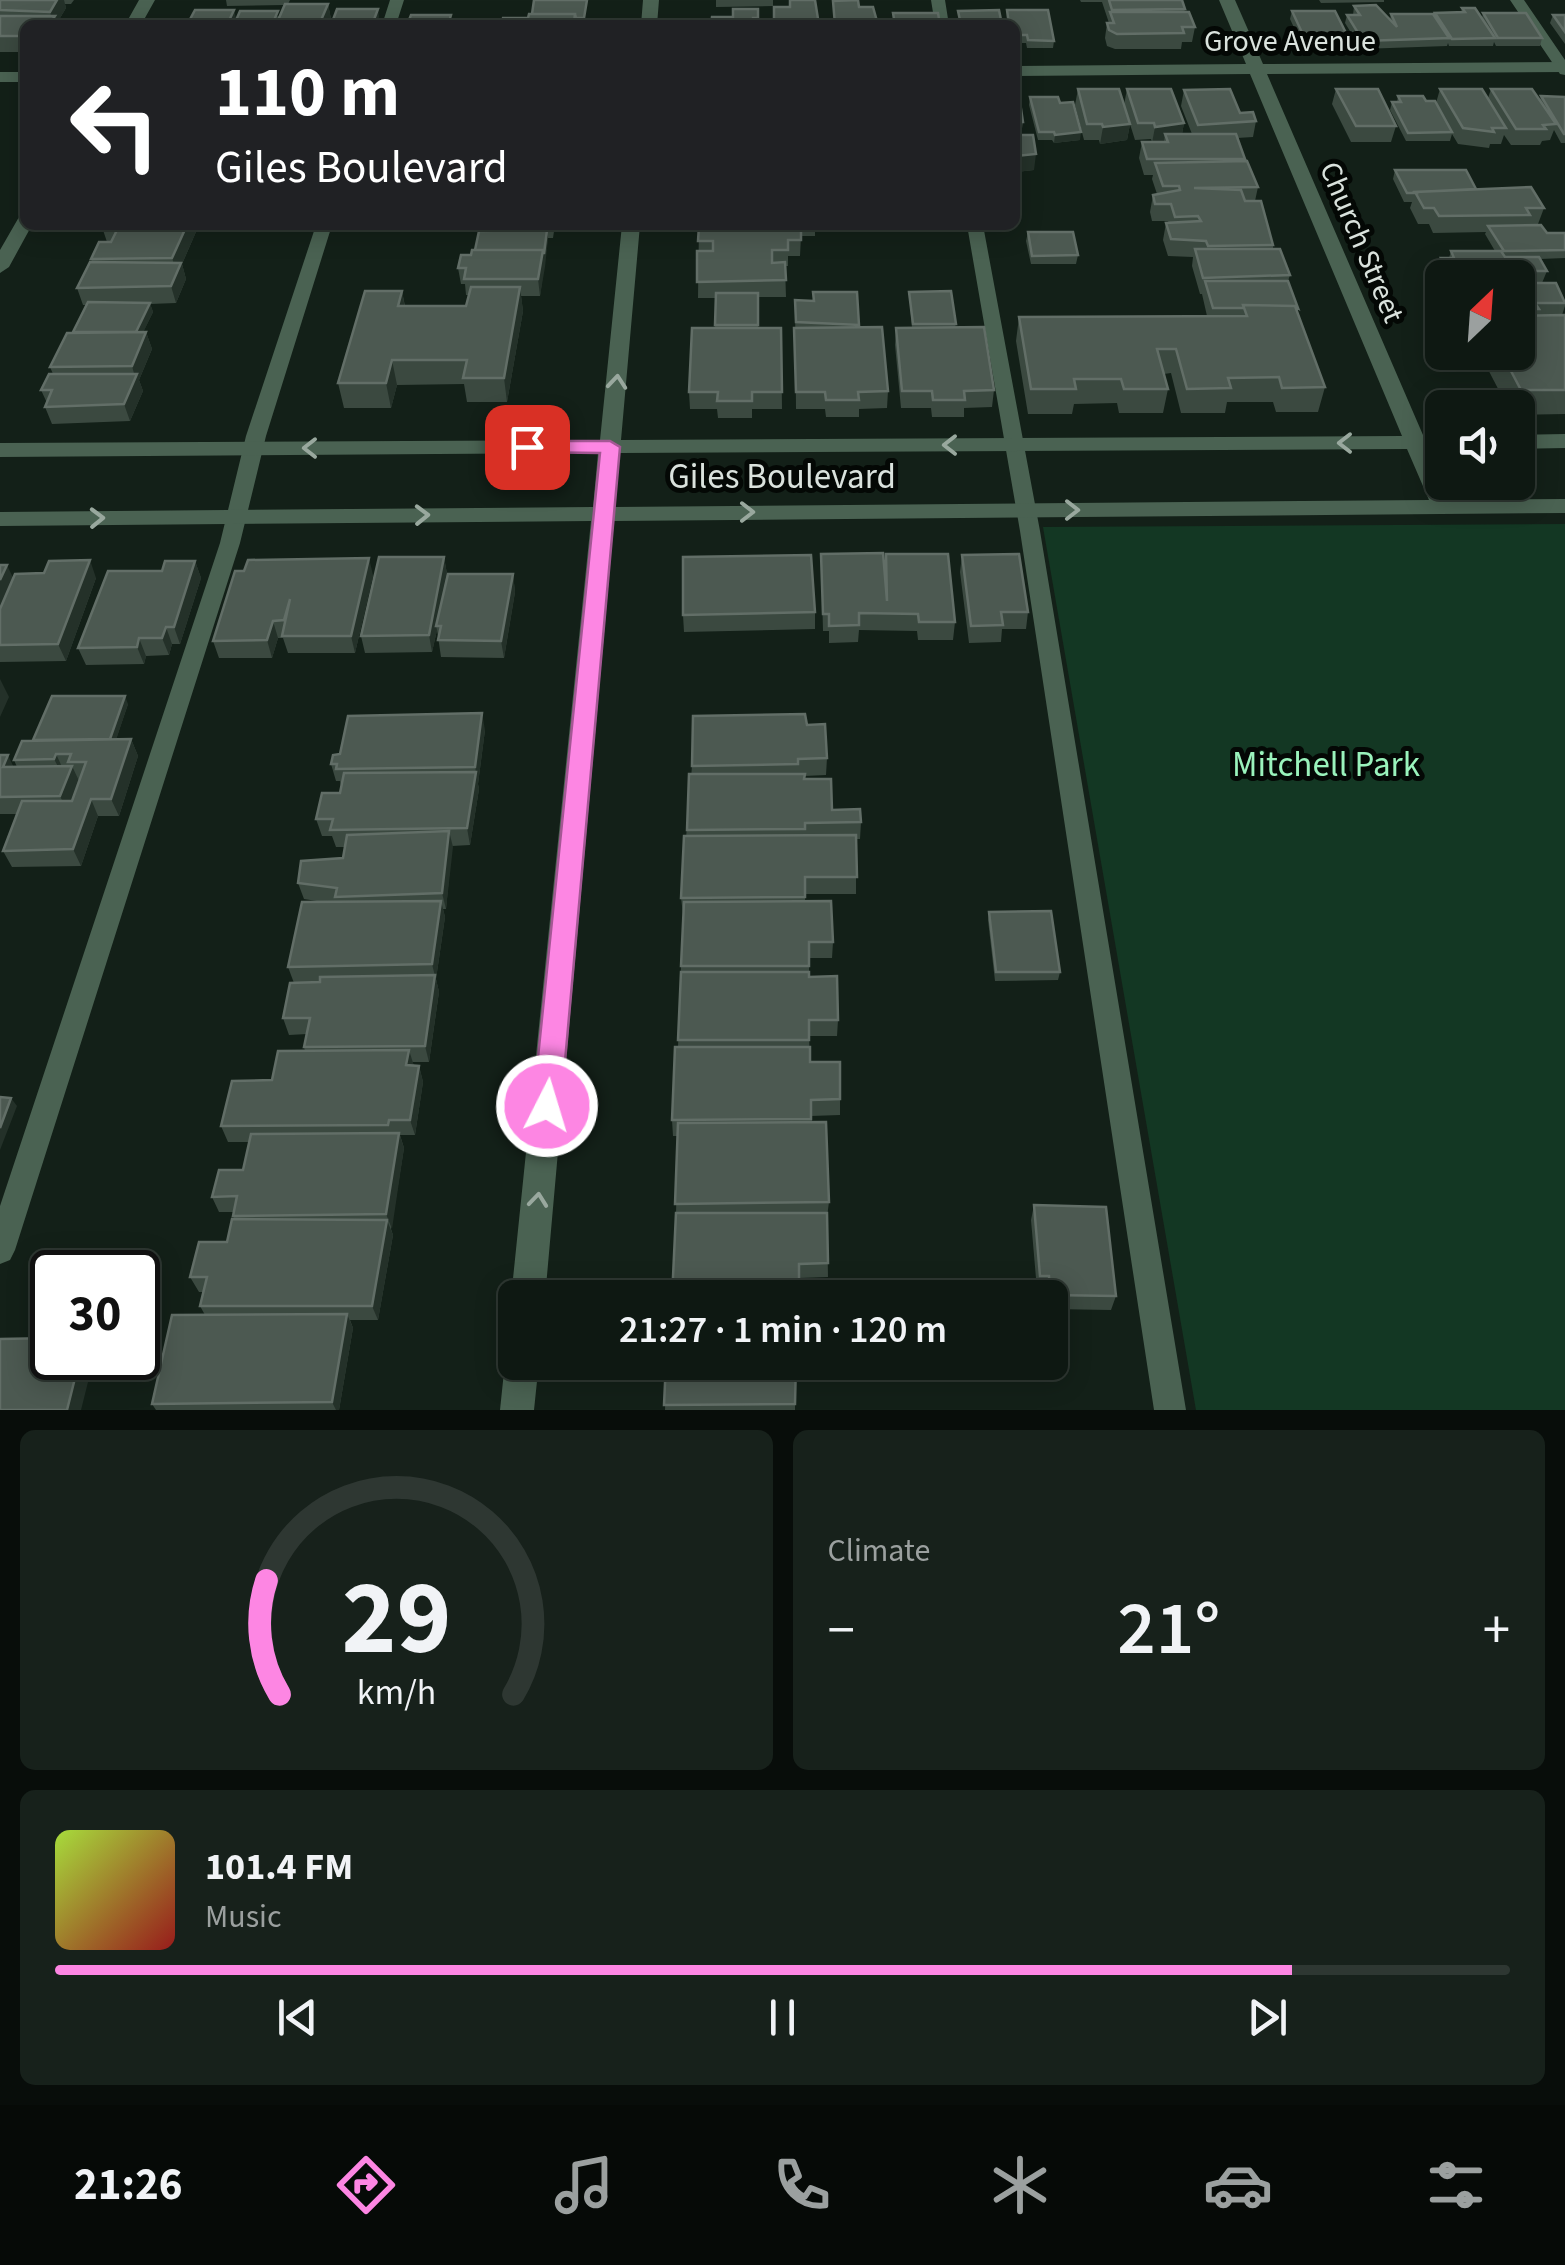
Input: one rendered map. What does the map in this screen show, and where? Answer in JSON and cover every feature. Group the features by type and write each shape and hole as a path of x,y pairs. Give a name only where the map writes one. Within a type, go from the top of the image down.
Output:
{"street":[{"name":"Church Street","path":"1228,0 1443,507"},
{"name":"Grove Avenue","path":"1020,71 1564,68"},
{"path":"0,267 20,230"},
{"path":"530,1280 631,230"},
{"path":"1535,442 1565,441"},
{"name":"Giles Boulevard","path":"0,450 1425,442"},
{"name":"Giles Boulevard","path":"0,519 1565,506"},
{"path":"518,1410 520,1380"}],"lane":[{"path":"1517,0 1564,68"},
{"path":"0,1250 237,516 253,449 322,230"},
{"path":"976,230 1025,510 1170,1410"}],"green space":[{"name":"Mitchell Park","path":"1565,524 1565,1410 1196,1410 1043,527"}],"building":[{"path":"0,0 57,0 50,12 0,10"},
{"path":"534,0 587,0 584,18 576,18 575,14 532,14"},
{"path":"790,0 815,0 818,20 774,20 774,7 790,7"},
{"path":"858,0 859,7 873,7 877,20 835,20 833,1"},
{"path":"1109,0 1182,0 1185,9 1112,10"},
{"path":"285,4 328,4 321,20 278,20"},
{"path":"1376,5 1397,27 1391,14 1433,14 1449,38 1363,41 1347,15 1360,15 1354,6"},
{"path":"1462,8 1475,8 1495,38 1452,39 1435,13 1465,12"},
{"path":"337,9 378,9 374,20 333,20"},
{"path":"733,9 758,9 758,18 753,20 712,20 733,17"},
{"path":"195,10 234,10 229,20 190,20"},
{"path":"999,10 1001,20 960,20 958,11"},
{"path":"1007,10 1048,10 1054,41 1028,40 1027,35 1020,35 1020,20 1008,20"},
{"path":"240,11 278,11 274,20 236,20"},
{"path":"1292,11 1335,11 1349,39 1305,39"},
{"path":"1110,12 1189,12 1195,27 1182,27 1184,33 1117,34 1109,30 1107,23 1114,23"},
{"path":"893,13 938,13 939,20 894,20"},
{"path":"1483,13 1526,13 1542,38 1498,38"},
{"path":"529,14 575,14 574,20 502,20 528,18"},
{"path":"411,15 451,15 450,20 409,20"},
{"path":"1553,15 1565,15 1565,32"},
{"path":"0,16 55,16 52,20 20,20 20,36 0,36"},
{"path":"1078,89 1119,89 1130,124 1087,124"},
{"path":"1127,89 1171,89 1184,123 1155,127 1154,123 1138,123"},
{"path":"1230,89 1240,113 1253,112 1256,121 1198,125 1184,90"},
{"path":"1336,89 1378,89 1396,126 1356,126"},
{"path":"1440,89 1482,89 1506,128 1492,128 1494,132 1463,128"},
{"path":"1491,89 1532,89 1556,124 1543,125 1546,129 1516,129"},
{"path":"1398,96 1423,96 1426,101 1435,101 1452,132 1408,133 1392,102 1401,102"},
{"path":"1541,96 1565,97 1565,134 1564,134"},
{"path":"1030,97 1058,97 1060,103 1073,102 1081,132 1039,132"},
{"path":"1020,129 1021,135 1033,135 1036,154 1020,156"},
{"path":"1165,134 1236,134 1245,159 1147,159 1142,142 1168,142"},
{"path":"1247,161 1258,187 1194,188 1241,190 1245,201 1261,201 1273,245 1208,246 1206,241 1171,239 1166,223 1201,221 1198,216 1175,217 1171,204 1155,204 1153,195 1180,190 1179,186 1163,186 1155,163"},
{"path":"1395,170 1466,170 1476,189 1407,193"},
{"path":"1531,187 1544,208 1526,208 1530,215 1439,216 1434,208 1424,208 1415,192"},
{"path":"1541,225 1547,233 1565,233 1565,250 1504,251 1488,226"},
{"path":"117,230 185,230 172,258 91,259 99,242 111,242"},
{"path":"547,230 544,254 543,250 475,250 479,231"},
{"path":"699,230 801,230 801,240 788,240 788,250 772,250 772,263 785,262 786,280 697,282 697,251 713,251 713,241 698,241"},
{"path":"1028,232 1073,232 1078,255 1032,256"},
{"path":"1195,249 1280,249 1290,275 1203,278"},
{"path":"472,250 543,250 538,279 464,279 466,268 458,268 461,255 471,255"},
{"path":"1451,251 1501,251 1505,257 1539,257 1547,271 1535,271 1535,260 1441,258 1454,258"},
{"path":"90,262 181,263 171,286 77,288"},
{"path":"1205,281 1288,281 1298,308 1213,308"},
{"path":"1535,283 1556,283 1565,303 1535,303"},
{"path":"471,287 520,287 504,378 463,378 467,360 392,360 386,383 338,383 365,291 402,291 398,306 466,306"},
{"path":"951,291 956,324 913,324 909,292"},
{"path":"813,292 857,292 859,325 796,322 795,300 814,301"},
{"path":"716,293 758,293 758,325 715,325"},
{"path":"88,302 150,303 136,332 73,332"},
{"path":"1243,305 1295,306 1325,387 1282,388 1279,377 1228,378 1231,388 1187,389 1176,349 1157,349 1168,389 1124,389 1121,379 1074,379 1076,389 1031,389 1019,317 1247,316"},
{"path":"1565,315 1565,390 1521,390 1510,370 1535,370 1535,316"},
{"path":"882,327 888,391 858,392 859,400 826,400 825,392 796,392 794,328"},
{"path":"984,327 994,390 964,391 965,400 933,400 932,391 902,391 896,328"},
{"path":"692,328 781,328 782,392 752,392 752,401 717,401 718,392 689,392"},
{"path":"146,332 132,366 50,367 67,333"},
{"path":"49,374 137,374 124,404 45,407 52,390 41,390"},
{"path":"883,553 887,601 886,554 948,554 955,622 919,622 918,614 859,613 859,625 829,626 829,614 823,614 821,554"},
{"path":"1019,554 1028,612 1001,612 1003,625 971,626 962,555"},
{"path":"811,555 815,612 683,615 683,557"},
{"path":"379,557 444,557 429,635 361,636"},
{"path":"369,558 351,636 282,636 290,599 284,620 273,621 267,640 213,641 235,571 244,571 248,560"},
{"path":"90,560 58,644 0,645 0,609 15,574 44,573 49,561"},
{"path":"165,561 195,561 174,627 166,627 162,638 139,638 137,647 78,648 108,571 162,571"},
{"path":"448,574 513,574 501,641 438,640 441,626 436,626"},
{"path":"52,696 125,696 110,739 33,740"},
{"path":"482,713 475,767 336,769 337,764 331,764 333,755 340,754 348,716"},
{"path":"805,714 807,725 825,724 827,758 798,759 798,764 692,766 693,716"},
{"path":"131,739 111,799 91,799 73,849 3,851 22,801 72,801 86,762 68,762 71,754 56,754 54,759 14,760 22,741"},
{"path":"0,755 8,755 3,767 72,766 60,796 0,797"},
{"path":"476,772 467,828 330,830 333,819 316,819 322,793 340,793 344,773"},
{"path":"689,774 805,774 804,779 831,779 832,810 860,809 861,822 805,823 805,829 687,830"},
{"path":"449,831 442,893 335,897 337,888 298,883 301,861 343,858 347,835"},
{"path":"856,835 857,877 805,877 805,897 681,898 684,836"},
{"path":"441,901 432,964 288,967 302,902"},
{"path":"831,901 833,942 809,942 809,966 681,966 684,902"},
{"path":"1051,911 1060,972 996,972 989,912"},
{"path":"681,972 809,972 809,977 837,976 838,1020 809,1020 809,1040 678,1040"},
{"path":"435,975 425,1046 304,1047 310,1018 283,1018 290,983 320,982 320,977"},
{"path":"675,1047 810,1047 810,1062 840,1062 840,1099 811,1100 811,1119 672,1120"},
{"path":"409,1050 406,1065 419,1066 410,1120 389,1120 388,1125 221,1126 232,1081 272,1080 278,1051"},
{"path":"0,1097 11,1098 0,1128"},
{"path":"826,1122 829,1202 675,1204 678,1123"},
{"path":"399,1133 386,1214 233,1216 237,1196 212,1197 219,1170 243,1170 251,1134"},
{"path":"1034,1205 1106,1207 1116,1296 1068,1295 1068,1280 1040,1276"},
{"path":"676,1213 827,1213 828,1263 799,1264 799,1280 673,1280"},
{"path":"232,1219 387,1220 372,1306 200,1306 207,1277 190,1277 199,1242 227,1242"},
{"path":"347,1314 332,1402 152,1404 172,1315"},
{"path":"30,1338 30,1380 74,1380 67,1410 0,1410 0,1339"},
{"path":"665,1380 796,1380 795,1404 664,1405"}],"route":[{"path":"527,447 610,447 547,1106"}]}
